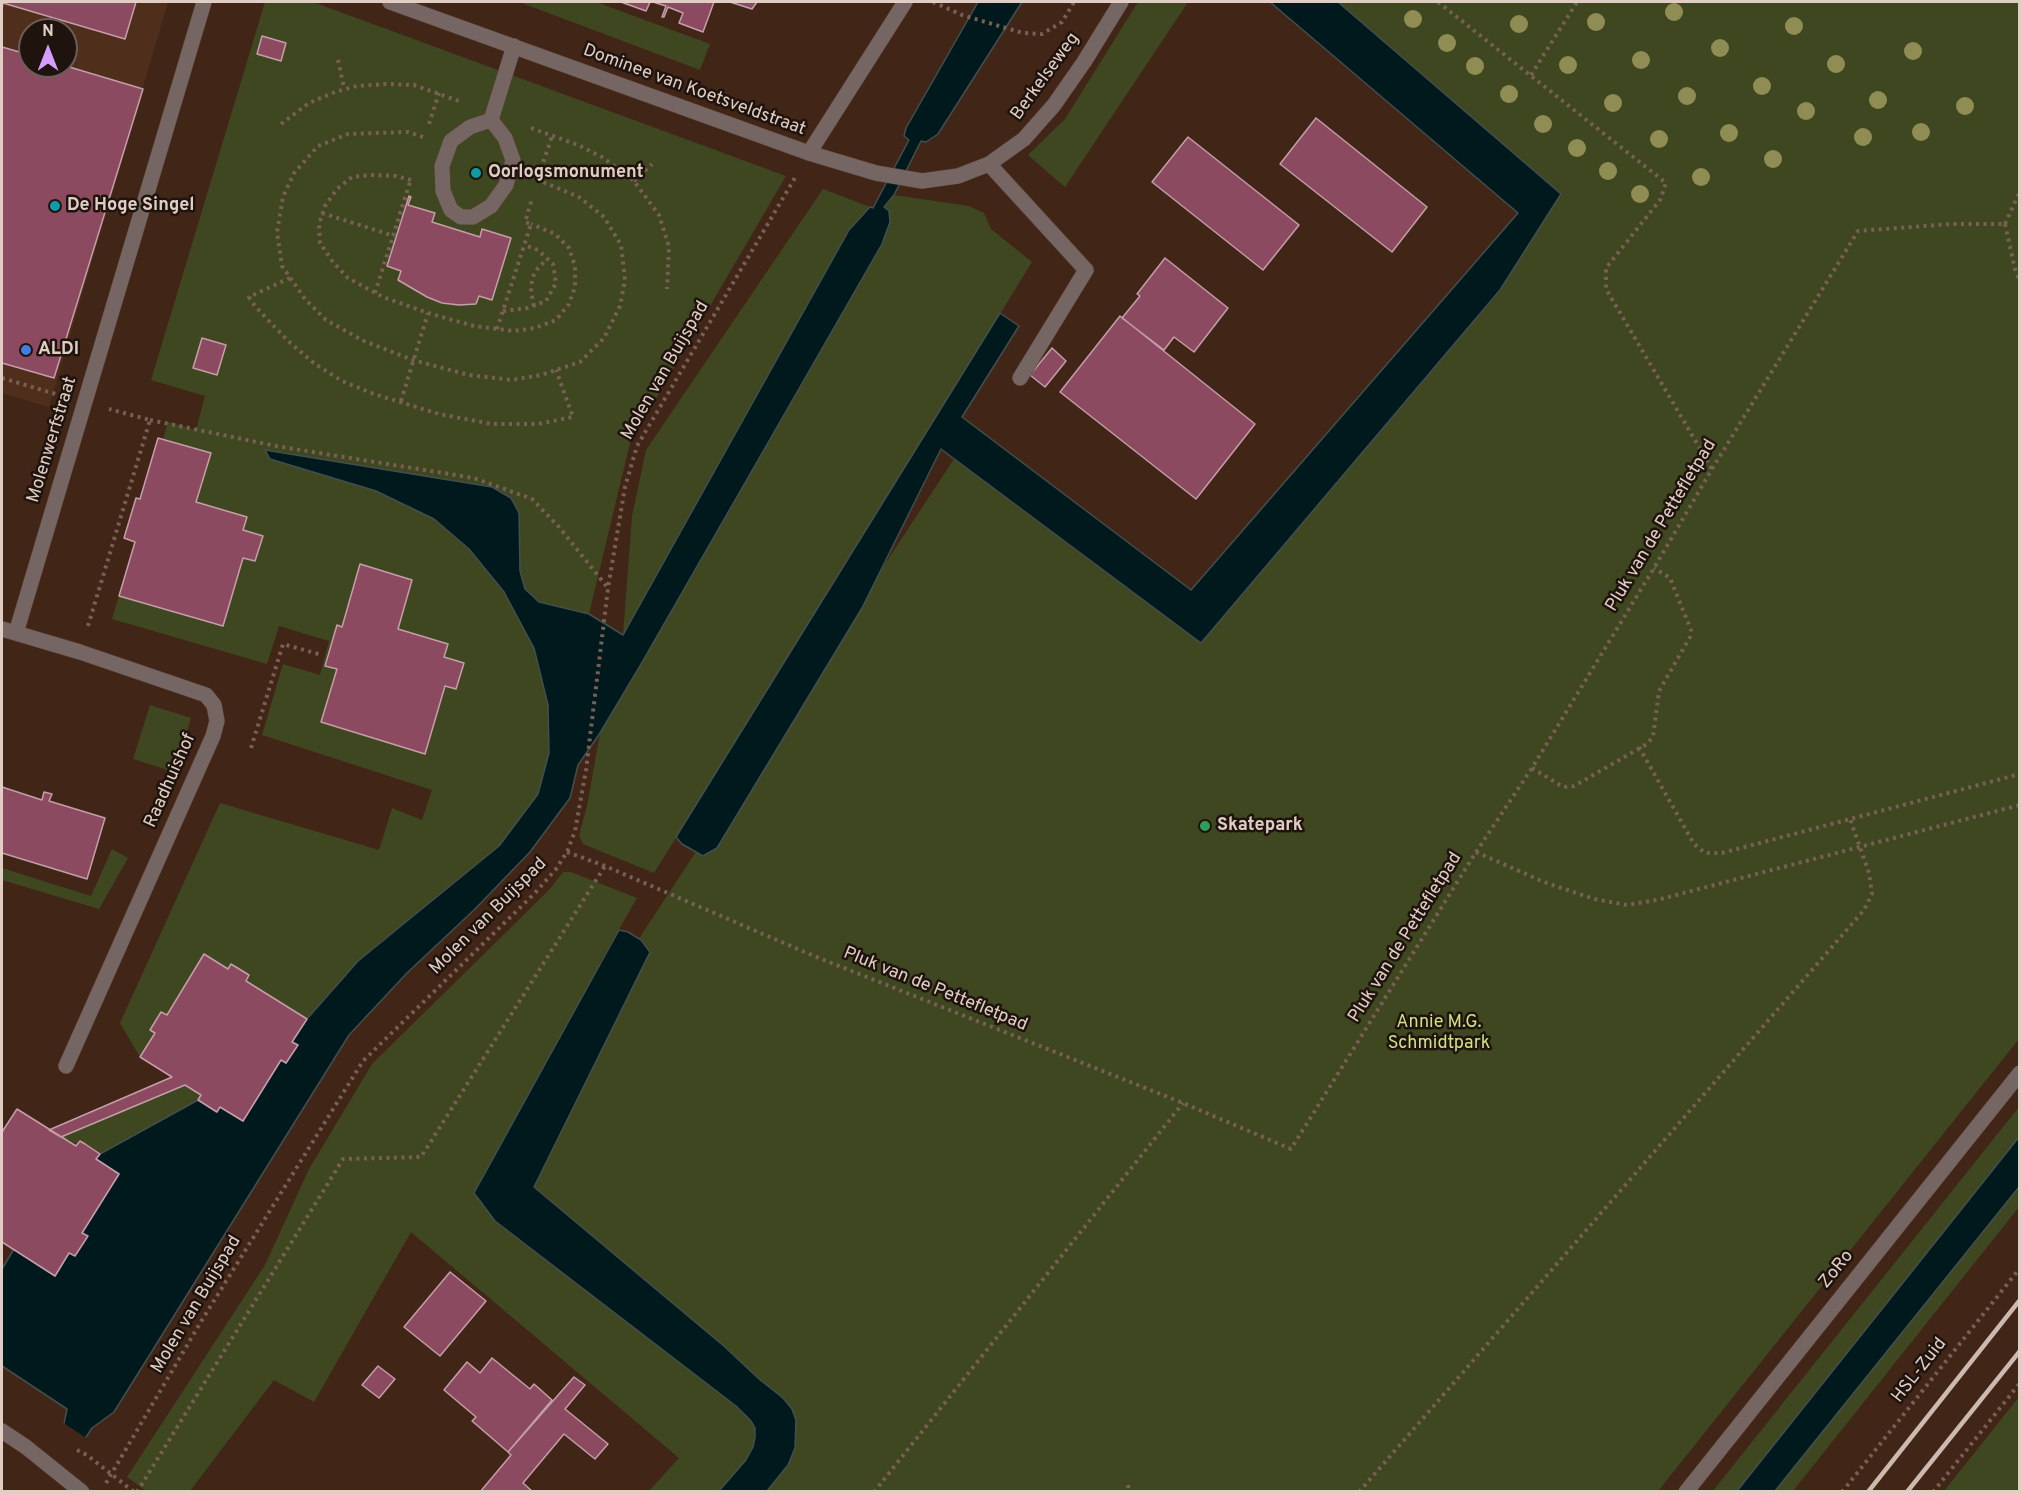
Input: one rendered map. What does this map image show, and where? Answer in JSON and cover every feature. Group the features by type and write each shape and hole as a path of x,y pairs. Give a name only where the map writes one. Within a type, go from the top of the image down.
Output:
{"street":[{"name":"Molenwerfstraat","path":"9,631 85,403 204,2"},
{"name":"Dominee van Koetsveldstraat","path":"390,2 413,5 513,46 809,153 876,173 922,181 958,176 989,164"},
{"path":"809,153 905,2"},
{"name":"Berkelseweg","path":"989,164 1024,139 1054,105 1084,62 1120,2"},
{"path":"491,120 513,46"},
{"path":"491,120 505,138 513,160 506,185 492,206 473,217 461,217 451,210 443,191 442,166 451,141 470,127 491,120"},
{"path":"989,164 1086,270 1020,378"},
{"name":"Raadhuishof","path":"9,631 80,652 206,695 214,705 217,721 208,747 66,1066"},
{"name":"ZoRo","path":"1686,1491 2019,1073"},
{"path":"2,1431 82,1491"}],"path":[{"name":"Berkelseweg","path":"933,2 962,15 1023,33 1042,34 1062,22 1074,2"},
{"path":"1438,2 1666,183 1660,200 1606,268 1606,289 1712,469"},
{"path":"1531,75 1577,2"},
{"path":"338,60 344,88"},
{"path":"421,148 439,93"},
{"path":"424,138 408,132 348,134 318,147 294,173 283,197 277,232 282,266 305,299 326,320 364,341 413,360 469,375 512,380 541,375 580,362 604,338 620,306 625,280 621,245 604,217 579,197 538,180"},
{"path":"411,180 396,176 352,177 336,189 325,206 319,224 320,243 333,262 348,278 375,293 428,313 474,326 514,331 535,328 556,320 569,304 575,287 575,266 569,248 555,234 525,222 552,136"},
{"name":"Molen van Buijspad","path":"112,1474 202,1320 363,1061 535,893 567,852 575,831 585,770 608,588 625,487 637,446 809,153"},
{"path":"634,181 652,164"},
{"path":"375,293 414,170"},
{"path":"2019,191 2005,224 2014,269 2019,282"},
{"path":"322,213 394,236"},
{"path":"497,329 531,224"},
{"name":"Pluk van de Pettefletpad","path":"567,852 605,866 814,956 1183,1103 1291,1149 1476,852 1532,768 1858,231 1951,224 2005,224"},
{"path":"502,311 534,306 546,301 556,283 553,264 538,250 524,245"},
{"path":"534,306 531,292 532,278 547,259"},
{"path":"291,278 249,297 269,324 315,364 342,381 374,394 439,414 492,424 538,424 573,417 556,370"},
{"path":"401,401 428,313"},
{"name":"Molenwerfstraat","path":"2,378 150,420 276,446 474,478 532,499 559,527 608,588"},
{"path":"80,652 150,420"},
{"path":"1532,768 1563,787 1574,786 1647,744 1653,737 1659,691 1690,637 1689,621 1670,578 1654,568"},
{"path":"251,748 283,644 322,655"},
{"path":"1639,747 1694,843 1705,853 1722,853 2019,774"},
{"path":"1476,852 1544,882 1594,899 1628,905 1657,900 2019,805"},
{"path":"1359,1491 1864,910 1872,894 1869,873 1850,819"},
{"path":"87,1455 136,1491 343,1159 421,1157 605,866"},
{"path":"874,1491 1183,1103"},
{"name":"HSL-Zuid","path":"1842,1491 2019,1268"},
{"path":"1933,1491 2019,1383"},
{"path":"1128,1485 1129,1491"}],"shaded area":[{"name":"De Hoge Singel","path":"2,2 168,2 49,407 2,393"}],"green space":[{"path":"265,2 313,2 786,176 630,443 589,614 539,602 525,589 520,571 519,513 270,459 376,491 434,519 469,549 504,592 534,648 548,705 549,753 538,794 499,846 358,961 307,1019 293,1042 298,1045 286,1063 280,1060 243,1121 220,1107 217,1112 198,1100 100,1154 61,1137 184,1085 140,1057 120,1023 220,803 379,850 392,808 422,820 432,790 262,735 283,664 320,675 329,641 279,626 267,664 112,619 119,596 223,626 243,558 255,561 262,536 243,530 246,517 196,502 210,453 163,439 168,422 196,430 205,396 151,380"},
{"path":"519,2 596,2 710,44 700,70"},
{"path":"1138,2 1188,2 1065,187 1028,155 1065,119"},
{"name":"Annie M.G. Schmidtpark","path":"1338,2 2019,2 2019,1039 1658,1491 649,1491 679,1458 411,1232 314,1402 274,1380 190,1491 146,1491 127,1477 265,1265 309,1169 372,1064 549,890 563,872 571,872 637,898 599,964 615,975 954,459 1201,643 1500,291 1560,193"},
{"path":"823,189 870,207 849,230 623,635 632,516 646,450"},
{"path":"894,195 969,206 984,213 991,229 1032,262 654,873 583,844 579,835 587,806 600,733 882,244 884,208"},
{"path":"150,705 191,718 174,772 133,759"},
{"path":"112,849 128,858 99,909 2,880 2,868 91,896"},
{"path":"2019,1107 2019,1207 1793,1491 1712,1492"},
{"path":"2019,1397 2019,1491 1944,1491"}],"water":[{"path":"978,2 1022,2 938,134 926,142 921,141 894,195 884,207 889,211 890,222 882,244 641,664 578,765 570,798 530,852 475,909 407,973 349,1035 114,1412 92,1428 50,1491 67,1409 2,1366 2,1269 14,1249 55,1276 69,1253 87,1236 82,1233 119,1174 96,1159 100,1154 198,1100 216,1112 220,1107 243,1121 281,1060 286,1063 298,1045 292,1042 307,1019 358,961 499,846 538,794 549,753 548,705 534,648 504,592 469,549 434,519 376,491 270,459 265,450 492,487 511,498 519,513 520,571 525,589 539,602 589,614 623,635 849,230 870,207 873,208 909,140 904,136 906,128"},
{"path":"1270,2 1338,2 1561,194 1500,290 1201,643 941,449 862,608 717,848 703,856 682,844 676,837 1000,313 1019,326 962,417 1191,590 1518,213"},
{"path":"619,930 628,932 641,940 650,952 534,1187 725,1347 783,1398 792,1409 796,1420 795,1448 788,1465 767,1491 719,1491 746,1460 753,1447 755,1428 751,1421 736,1406 495,1221 474,1193"},
{"path":"2019,1137 2019,1187 1775,1491 1737,1491"}],"pier":[{"path":"62,1422 88,1439 53,1492 22,1491"}],"building":[{"path":"2,2 136,2 125,39 78,25 78,18 54,18 3,3 2,9"},
{"path":"621,2 650,2 646,11"},
{"path":"653,2 714,2 703,32 679,23 683,13 668,7 662,17 666,6"},
{"path":"730,2 757,2 752,9"},
{"path":"262,36 286,43 281,61 257,54"},
{"name":"De Hoge Singel","path":"2,47 18,52 18,78 78,78 78,70 143,89 54,378 2,363"},
{"path":"1316,118 1427,207 1392,252 1280,164"},
{"path":"1188,137 1299,225 1263,270 1152,182"},
{"path":"409,196 411,197 408,205 435,213 432,222 480,237 482,229 511,238 492,300 479,296 476,304 442,303 398,280 401,271 387,266"},
{"path":"1165,258 1228,308 1194,352 1174,337 1164,350 1122,318 1140,296 1137,294"},
{"path":"1120,316 1255,424 1196,499 1060,392"},
{"path":"202,338 226,345 217,375 193,368"},
{"path":"1052,348 1066,361 1045,387 1030,375"},
{"path":"158,438 211,453 196,502 247,517 243,530 263,536 255,561 243,558 223,626 119,596 135,542 124,538 136,498 140,499"},
{"path":"360,564 412,580 398,629 448,644 444,657 464,663 456,689 445,686 425,754 321,722 337,669 325,666 337,625 342,627"},
{"path":"2,787 42,800 44,792 52,794 49,801 105,818 87,879 2,853"},
{"path":"204,954 228,969 231,964 249,975 246,981 307,1019 292,1042 298,1045 286,1063 281,1060 243,1121 220,1107 217,1112 198,1100 201,1095 185,1085 61,1137 49,1130 172,1077 140,1057 155,1033 150,1030 161,1012 167,1015"},
{"path":"17,1109 76,1146 80,1141 85,1144 100,1154 96,1159 119,1174 82,1233 88,1236 75,1256 69,1253 55,1276 2,1242 2,1132"},
{"path":"450,1272 486,1301 440,1356 404,1327"},
{"path":"492,1358 530,1389 534,1384 552,1400 508,1452 472,1421 476,1417 444,1390 467,1362 480,1373"},
{"path":"378,1366 395,1379 379,1398 362,1385"},
{"path":"574,1377 585,1385 565,1409 608,1444 595,1459 564,1434 523,1483 533,1492 480,1492 511,1455 508,1452"}],"railway":[{"path":"1868,1492 2020,1300"},
{"path":"1907,1492 2020,1351"}],"place":[{"name":"Oorlogsmonument","path":"476,173"},
{"name":"De Hoge Singel","path":"55,206"},
{"name":"ALDI","path":"26,350"},
{"name":"Skatepark","path":"1205,826"}]}
